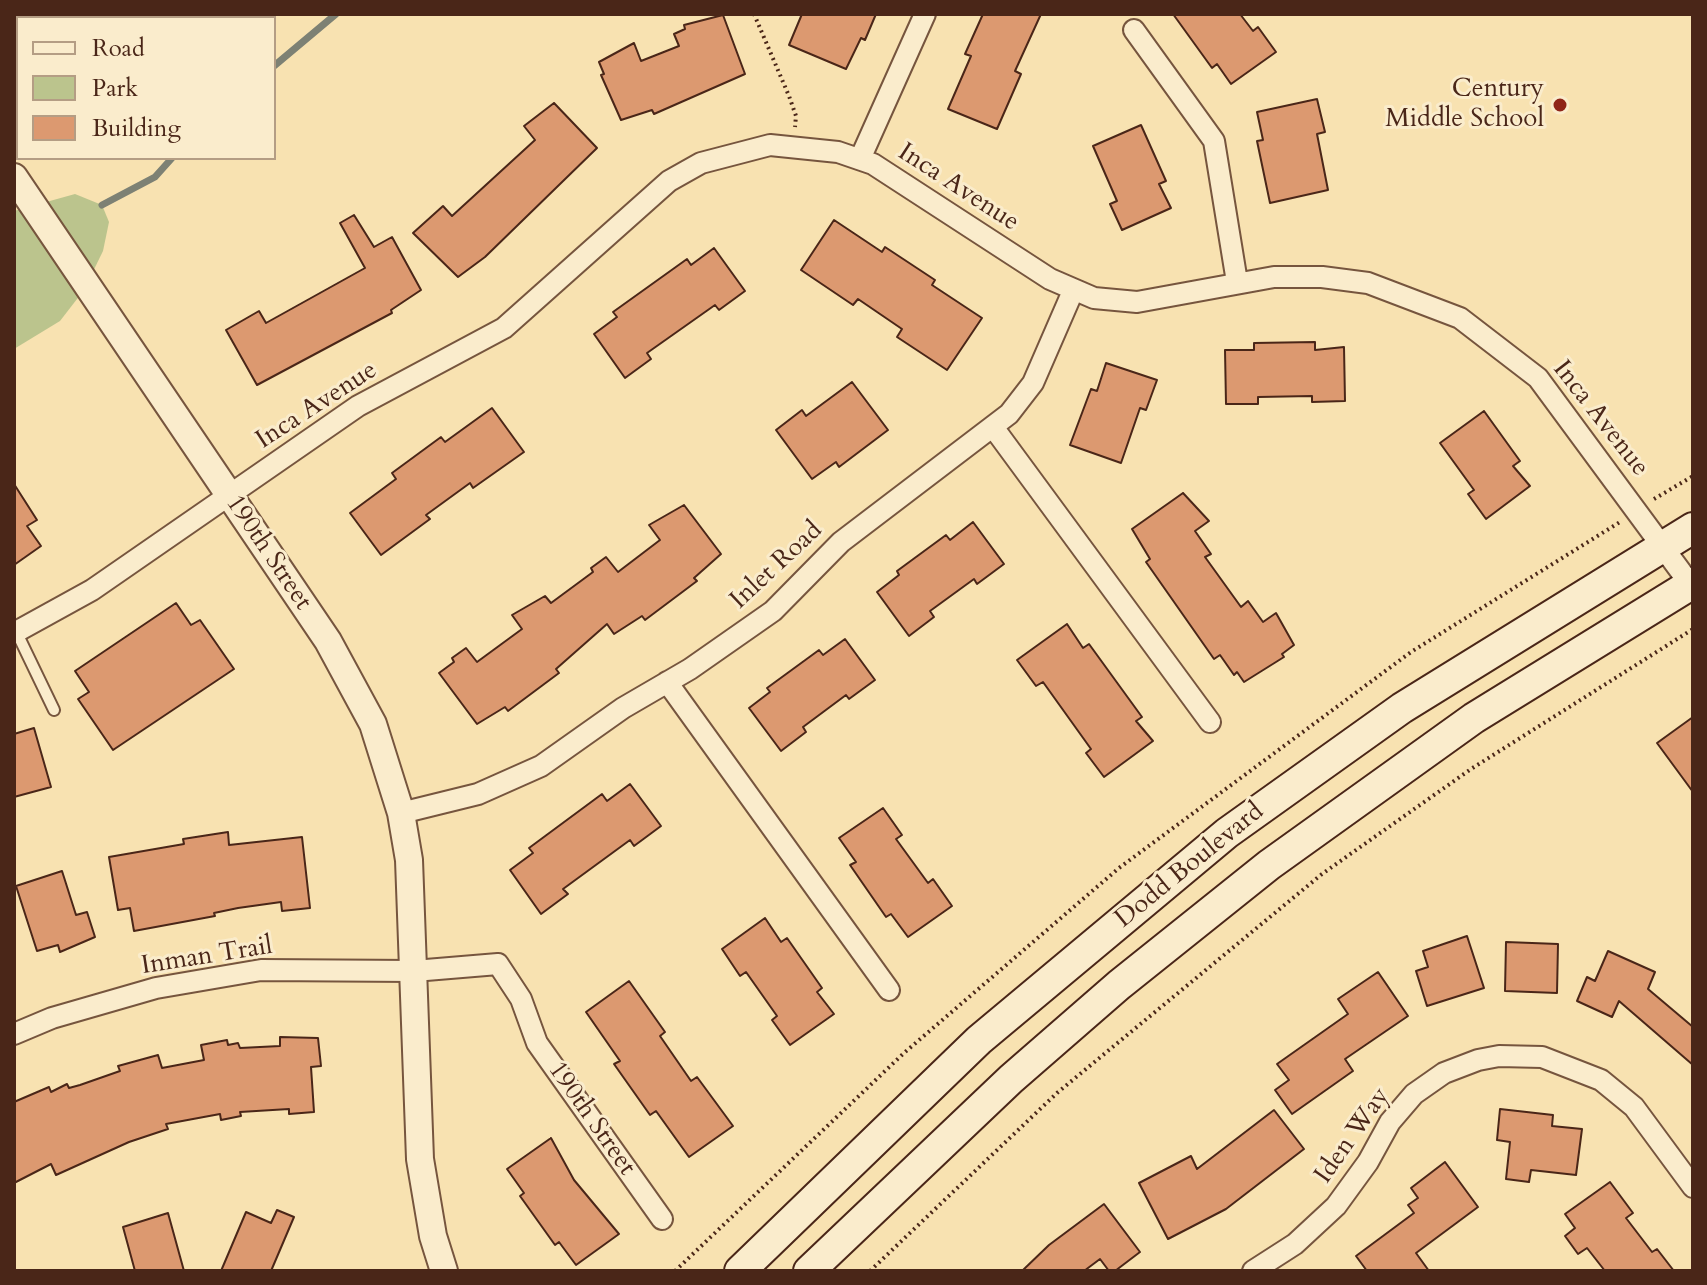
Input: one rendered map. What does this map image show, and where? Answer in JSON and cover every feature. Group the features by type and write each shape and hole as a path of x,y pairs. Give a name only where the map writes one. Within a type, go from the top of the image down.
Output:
{"main road":[{"name":"Dodd Boulevard","path":"740,1271 979,1040 1227,833 1402,708 1693,528"},
{"name":"Dodd Boulevard","path":"809,1271 1011,1079 1119,985 1269,865 1474,718 1692,585"}],"street":[{"path":"860,159 925,14"},
{"path":"1134,30 1214,141 1237,282"},
{"name":"Inca Avenue","path":"15,632 92,590 358,406 504,328 669,181 701,163 770,145 794,146 860,159 904,181 1073,291 1115,302 1137,302 1237,282 1322,277 1368,283 1460,318 1538,378 1692,585"},
{"name":"190th Street","path":"14,177 328,641 373,724 401,813 409,860 420,1159 433,1236 444,1271"},
{"name":"Inlet Road","path":"401,813 478,794 541,766 623,708 717,652 773,611 861,524 993,427 1033,383 1073,291"},
{"path":"993,427 1210,722"},
{"path":"667,682 889,990"},
{"name":"190th Street","path":"414,971 498,964 521,999 537,1043 662,1219"},
{"name":"Inman Trail","path":"14,1034 52,1018 156,988 261,970 414,971"},
{"name":"Iden Way","path":"1253,1271 1295,1244 1336,1206 1368,1162 1390,1122 1414,1094 1444,1073 1478,1060 1520,1055 1542,1057 1601,1080 1634,1107 1693,1187"}],"lane":[{"path":"15,632 54,710"}],"path":[{"path":"754,14 796,116 794,146"},
{"path":"870,1271 1057,1093 1322,874 1471,769 1693,629"}],"green space":[{"path":"75,194 102,205 109,222 103,251 84,290 60,321 14,349 14,211"}],"building":[{"path":"802,14 876,14 865,40 861,38 846,69 789,45"},
{"path":"983,14 1041,14 1015,71 1021,74 997,129 948,109 971,56 965,54"},
{"path":"1173,14 1240,14 1253,31 1258,27 1276,52 1231,84 1217,64 1212,68"},
{"path":"723,15 745,74 654,114 652,110 621,120 601,75 604,74 599,62 634,43 641,61 679,46 674,34 685,29 684,25"},
{"path":"1317,99 1325,132 1317,134 1328,190 1270,203 1257,141 1263,140 1257,112"},
{"path":"554,103 597,148 485,257 458,277 413,233 443,206 452,216 535,140 524,126"},
{"path":"1141,125 1166,181 1159,184 1171,208 1122,230 1110,204 1117,201 1093,146"},
{"path":"354,215 374,247 392,237 421,290 391,310 392,313 257,385 226,330 259,311 266,323 365,268 340,223"},
{"path":"834,220 882,252 885,247 935,280 932,285 982,318 947,370 897,337 902,329 858,299 853,305 801,270"},
{"path":"714,248 745,291 719,310 715,305 647,353 651,359 625,378 594,334 617,317 613,312 687,259 691,265"},
{"path":"1315,342 1315,350 1344,347 1345,401 1312,402 1312,396 1258,397 1258,404 1226,404 1225,350 1254,350 1254,343"},
{"path":"1106,363 1157,380 1146,410 1140,408 1121,463 1070,445 1091,389 1097,391"},
{"path":"852,382 888,430 839,467 836,462 812,479 776,430 802,410 806,416"},
{"path":"492,408 524,452 473,488 470,483 426,515 430,519 381,555 350,513 396,479 392,473 441,437 445,442"},
{"path":"1484,411 1520,461 1513,466 1530,486 1486,519 1468,494 1474,490 1440,443"},
{"path":"14,484 37,520 27,526 41,546 14,565"},
{"path":"1183,493 1209,521 1195,531 1211,554 1205,557 1241,607 1248,601 1263,622 1276,613 1294,645 1282,654 1284,657 1244,682 1237,672 1234,675 1220,655 1214,659 1146,562 1150,559 1132,529"},
{"path":"684,505 721,554 694,578 697,581 645,620 642,616 614,634 607,624 556,669 559,673 508,711 505,707 477,724 439,673 454,662 452,658 466,648 477,662 522,629 512,615 545,596 551,603 593,572 591,568 606,557 618,572 660,540 649,525"},
{"path":"973,522 1004,564 977,584 974,579 930,611 934,617 909,636 877,592 899,575 897,571 946,535 950,540"},
{"path":"176,603 191,625 200,620 234,669 113,750 78,699 89,692 75,671"},
{"path":"1067,624 1083,648 1089,644 1142,717 1136,721 1153,741 1104,777 1086,753 1091,749 1043,682 1036,686 1017,660"},
{"path":"845,639 875,680 849,699 846,695 803,727 806,732 781,751 749,708 770,692 767,688 819,650 823,655"},
{"path":"1693,717 1693,792 1657,743"},
{"path":"34,728 51,787 14,797 14,734"},
{"path":"630,784 661,826 634,846 630,840 563,889 568,894 541,914 510,870 533,853 529,848 602,794 607,801"},
{"path":"883,808 902,835 896,839 928,883 933,879 952,906 908,937 891,914 886,917 850,865 856,862 839,838"},
{"path":"228,832 229,845 302,837 310,908 282,911 281,902 238,908 214,913 215,916 134,931 130,908 118,910 109,857 184,844 183,839"},
{"path":"62,871 76,915 87,912 95,937 60,952 58,945 37,951 16,886"},
{"path":"765,918 781,942 787,938 822,988 817,992 834,1014 790,1045 772,1020 777,1016 746,972 740,976 722,949"},
{"path":"1467,936 1484,988 1427,1006 1416,971 1428,967 1423,951"},
{"path":"1506,942 1558,944 1557,993 1505,991"},
{"path":"1608,951 1655,972 1648,989 1693,1027 1693,1065 1619,1001 1612,1017 1577,1001 1587,977 1595,981"},
{"path":"1378,972 1408,1016 1345,1059 1353,1071 1292,1114 1275,1090 1289,1080 1277,1064 1348,1014 1338,999"},
{"path":"629,981 665,1032 660,1036 691,1081 697,1077 733,1126 689,1157 656,1111 650,1115 614,1064 620,1061 586,1012"},
{"path":"280,1037 318,1038 321,1066 311,1067 314,1112 289,1114 289,1109 240,1112 241,1116 221,1120 220,1114 166,1124 168,1129 129,1142 56,1175 51,1164 14,1183 14,1102 49,1087 51,1092 67,1084 69,1088 80,1085 120,1071 118,1066 158,1055 162,1068 204,1060 201,1045 227,1040 228,1045 238,1043 240,1048 280,1046"},
{"path":"1500,1109 1553,1115 1552,1126 1582,1129 1576,1175 1531,1170 1529,1182 1506,1179 1510,1142 1497,1140"},
{"path":"1274,1110 1304,1149 1226,1209 1168,1239 1139,1183 1191,1156 1197,1169"},
{"path":"551,1138 574,1180 619,1234 576,1265 559,1242 555,1245 520,1196 524,1193 507,1169"},
{"path":"1445,1162 1478,1207 1416,1253 1429,1271 1367,1271 1356,1256 1414,1213 1408,1205 1418,1198 1411,1188"},
{"path":"1610,1182 1633,1213 1626,1218 1652,1252 1657,1249 1674,1271 1605,1271 1587,1248 1578,1254 1565,1236 1575,1228 1565,1214"},
{"path":"1104,1204 1140,1252 1115,1271 1109,1271 1100,1259 1084,1271 1022,1271 1049,1245"},
{"path":"277,1210 294,1217 271,1271 221,1271 246,1212 271,1223"},
{"path":"168,1213 184,1271 135,1271 123,1227"}],"waterway":[{"path":"276,64 336,14"},
{"path":"102,205 155,177 170,160"}],"place":[{"name":"Century Middle School","path":"1560,105"}]}
